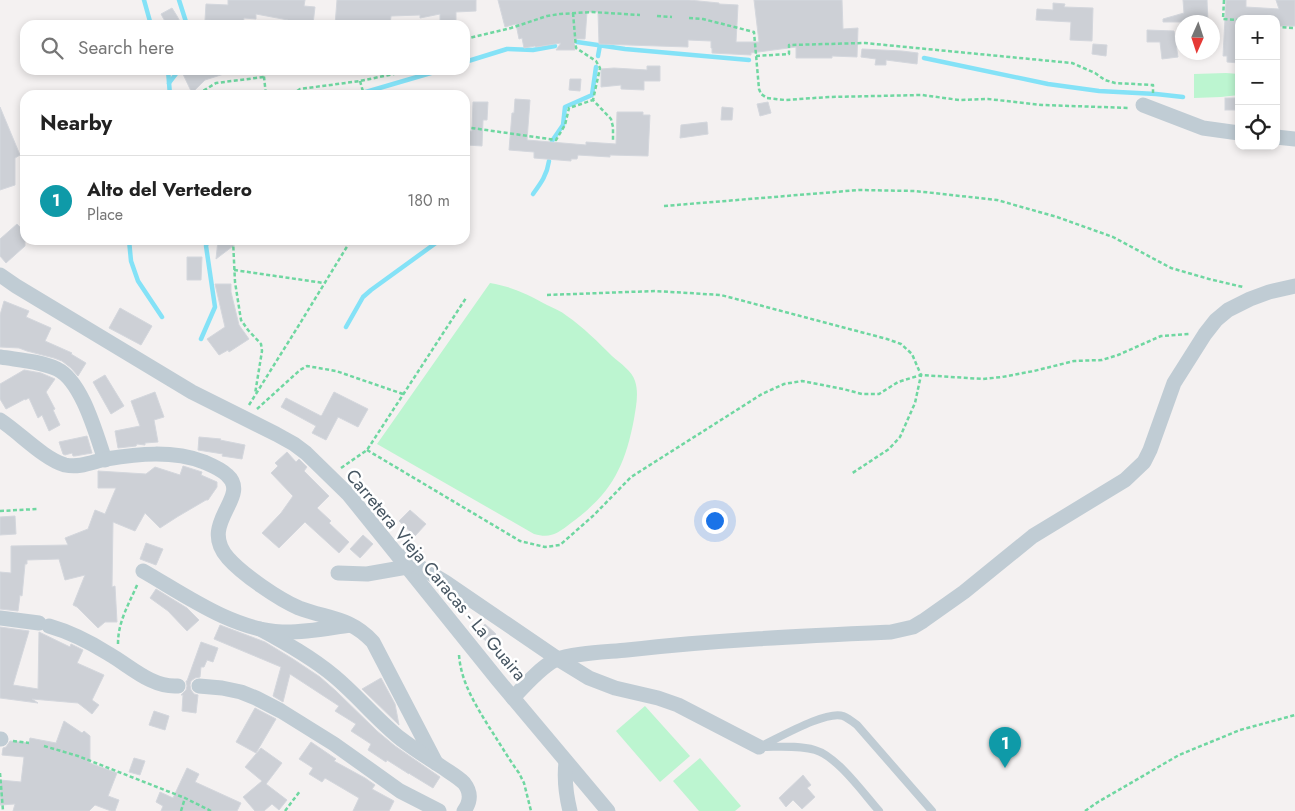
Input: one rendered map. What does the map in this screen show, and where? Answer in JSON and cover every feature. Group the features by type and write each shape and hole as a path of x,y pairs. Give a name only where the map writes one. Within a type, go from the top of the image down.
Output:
{"street":[{"path":"1143,105 1202,128 1235,132"},
{"path":"1280,137 1295,139"},
{"name":"Carretera Vieja Caracas - La Guaira","path":"0,275 181,386 294,444 306,453 349,495 513,698 608,811"},
{"path":"513,698 526,683 558,659 665,645 892,632 913,627 964,592 1032,536 1124,480 1135,471 1144,462 1150,450 1174,383 1216,320 1228,310 1250,299 1295,286"},
{"path":"0,357 41,364 63,373 72,382 87,409 105,460"},
{"path":"0,420 53,460 66,465 79,466 105,460 159,454 202,462 227,474 233,487 233,498 220,522 218,539 224,554 236,567 281,599 298,608 343,621 366,635 373,642 436,763"},
{"path":"396,553 445,582 558,659 590,678 615,688 658,698 678,705 759,747"},
{"path":"338,573 367,574 407,567"},
{"path":"143,570 213,612 239,624 282,632 310,631 352,625"},
{"path":"0,618 44,624 74,635 108,653 149,679 162,685 178,686"},
{"path":"260,629 309,656 335,677 387,728 463,783 469,792 470,798 464,811"},
{"path":"199,686 241,692 282,711 334,744 400,791 439,811"},
{"path":"566,762 565,783 570,811"}],"lane":[{"path":"759,747 815,720 827,716 844,716 857,725 932,811"},
{"path":"759,747 796,747 816,750 822,753 840,767 878,811"}],"path":[{"path":"1224,0 1223,19 1235,20"},
{"path":"470,39 547,16 592,12 640,15"},
{"path":"573,13 576,48 596,60 600,68 593,100"},
{"path":"657,16 672,17"},
{"path":"689,18 703,19 754,32 759,89 761,94 767,98 785,100 922,95 959,100 988,99 1042,105 1126,108 1136,108 1143,105"},
{"path":"1280,27 1295,28"},
{"path":"756,56 789,54 789,44 865,43 1072,62 1105,80 1134,85 1153,85 1153,91"},
{"path":"299,90 389,75"},
{"path":"205,90 216,84 264,77 265,90"},
{"path":"360,81 363,90"},
{"path":"470,128 556,140 565,125 569,108 593,100"},
{"path":"593,100 611,119 613,140"},
{"path":"664,206 859,190 916,191 997,200 1057,217 1113,237 1171,268 1243,287"},
{"path":"233,245 234,270 241,320 261,344 262,351 255,395"},
{"path":"244,418 255,395 347,245"},
{"path":"234,270 325,283"},
{"path":"547,295 655,291 721,295 901,344 912,354 921,376 915,403 900,437 889,449 851,474"},
{"path":"330,477 367,450 466,298"},
{"path":"367,450 520,541 545,547 560,545 594,515 631,477 762,394 784,384 802,381 862,394 879,394 898,382 921,376 984,379 1002,377 1074,362 1102,360 1161,336 1206,334"},
{"path":"244,418 307,366 336,371 403,394"},
{"path":"0,511 37,509"},
{"path":"118,660 120,624 143,570"},
{"path":"462,635 459,656 464,679 473,700 524,783 531,811"},
{"path":"1085,811 1179,755 1240,730 1295,715"},
{"path":"44,746 78,756 185,798 210,811"},
{"path":"0,774 3,811"},
{"path":"285,811 300,791"},
{"path":"181,811 185,798"}],"green space":[{"path":"1194,74 1235,74 1235,95 1194,98"},
{"path":"490,283 520,291 565,314 625,367 633,377 636,386 636,405 630,436 621,465 614,478 606,490 585,512 562,530 550,535 534,534 377,444"},
{"path":"645,706 690,756 660,782 616,731"},
{"path":"700,758 741,806 735,811 699,811 673,781"}],"building":[{"path":"228,0 305,0 304,6 315,7 313,20 288,20 256,14 256,19 205,20 206,4 228,5"},
{"path":"337,0 476,0 476,11 456,12 456,20 440,20 440,14 420,18 420,15 391,16 391,20 335,20"},
{"path":"498,0 689,0 738,5 736,42 759,42 754,0 842,0 843,29 858,28 857,57 796,58 796,47 751,53 751,55 712,53 711,41 688,40 688,47 599,44 598,12 587,12 585,39 574,39 575,50 556,50 561,43 524,48 522,38 519,39 516,24 505,27"},
{"path":"1183,0 1207,0 1208,15 1177,15 1184,13"},
{"path":"1226,0 1246,0 1246,7 1279,9 1276,0 1295,0 1295,26 1280,26 1280,15 1235,15 1235,63 1227,62 1227,56 1223,56"},
{"path":"1053,3 1065,4 1064,7 1093,8 1092,41 1070,40 1071,22 1036,20 1037,9 1053,10"},
{"path":"172,8 179,20 164,20 161,14"},
{"path":"1175,16 1175,22 1163,22 1163,19"},
{"path":"1147,30 1174,31 1175,57 1162,59 1160,42 1147,42"},
{"path":"1093,44 1107,45 1106,56 1092,54"},
{"path":"862,49 918,53 917,64 886,60 886,65 875,65 876,59 861,57"},
{"path":"647,66 660,66 660,81 644,81 644,90 621,89 621,85 601,87 601,69 647,70"},
{"path":"183,75 221,75 205,80 195,90 191,90"},
{"path":"570,79 581,79 580,91 569,90"},
{"path":"1225,98 1235,98 1235,110 1225,110"},
{"path":"515,99 530,100 527,140 586,145 586,142 616,144 617,112 643,112 643,115 650,115 648,156 610,155 610,157 578,155 577,159 571,159 571,161 534,158 534,152 509,150"},
{"path":"473,102 488,102 487,120 483,120 482,146 470,145 470,131 472,131"},
{"path":"768,102 771,113 760,116 757,104"},
{"path":"0,107 20,155 15,158 15,185 0,190"},
{"path":"722,107 733,108 732,120 721,120"},
{"path":"707,122 708,134 680,138 681,125"},
{"path":"17,224 20,227 20,245 25,246 6,263 0,256 0,239"},
{"path":"217,245 234,245 216,259"},
{"path":"187,257 202,257 201,280 187,280"},
{"path":"215,284 231,284 231,292 239,325 249,339 229,352 228,350 219,355 207,339 225,327"},
{"path":"4,301 29,311 26,317 51,328 45,341 72,353 86,363 78,376 62,361 54,358 19,348 0,347 0,315"},
{"path":"120,308 152,326 141,345 109,328"},
{"path":"24,370 41,373 55,379 46,392 55,409 53,410 60,425 49,431 42,415 38,418 29,398 6,409 0,399 0,384"},
{"path":"105,375 124,406 111,414 93,382"},
{"path":"155,392 164,417 154,420 158,442 118,448 115,431 140,426 131,401"},
{"path":"334,392 368,409 358,427 338,417 326,440 312,433 316,426 281,407 286,398 321,416"},
{"path":"87,436 92,453 75,456 72,453 63,454 59,442"},
{"path":"199,437 221,439 245,445 242,459 198,450"},
{"path":"287,452 296,462 299,459 307,467 304,471 329,496 317,508 331,521 329,523 349,542 339,553 305,522 279,548 262,533 281,513 293,496 271,473 278,466 275,463"},
{"path":"183,466 202,472 201,475 217,482 217,487 208,500 160,528 145,513 135,531 113,522 112,587 115,586 117,622 105,622 98,628 73,605 85,575 65,580 59,559 27,560 18,611 0,609 0,572 11,573 11,546 68,545 65,538 88,529 95,510 105,514 116,488 98,488 98,471 146,474 155,467 180,475"},
{"path":"410,510 426,524 415,536 399,521"},
{"path":"15,516 16,534 0,535 0,517"},
{"path":"363,535 373,544 360,558 350,549"},
{"path":"146,543 163,549 156,565 140,559"},
{"path":"156,589 187,608 199,620 187,631 168,611 150,598"},
{"path":"485,624 496,634 487,642 477,633"},
{"path":"220,625 265,642 320,677 395,746 440,777 433,788 368,750 371,744 351,731 356,724 335,711 339,706 290,674 283,702 273,696 281,667 214,639"},
{"path":"0,627 29,631 13,685 38,689 39,632 70,647 71,644 83,650 77,663 104,675 92,700 99,705 92,714 78,703 32,699 38,703 0,698"},
{"path":"201,642 218,648 213,662 207,660 204,667 201,667 200,677 191,681 191,690 194,694 198,695 196,713 182,711 183,695 181,695 186,690 186,681"},
{"path":"381,678 395,704 399,725 362,689"},
{"path":"255,708 276,719 256,753 236,742"},
{"path":"154,711 169,716 165,730 149,725"},
{"path":"64,721 90,736 90,763 117,773 108,796 119,800 115,811 95,805 89,811 13,811 15,804 0,805 0,780 21,782 24,757 2,755 3,748 10,741 29,743 30,738 56,743"},
{"path":"311,742 336,759 334,761 375,785 372,789 394,801 389,811 353,811 359,798 325,778 322,782 309,774 313,768 299,759"},
{"path":"261,748 282,763 266,784 287,800 279,810 272,804 264,811 255,811 243,797 262,781 245,767"},
{"path":"134,758 145,761 140,775 129,772"},
{"path":"187,768 199,774 195,782 241,803 237,811 161,811 163,806 156,802 160,792 173,798"},
{"path":"803,775 811,785 807,788 815,797 802,809 793,800 786,807 779,798"}],"waterway":[{"path":"144,0 150,20"},
{"path":"179,0 185,20"},
{"path":"577,42 625,49 749,60"},
{"path":"598,56 600,45"},
{"path":"470,60 507,49 533,50 555,46"},
{"path":"924,58 1048,84 1099,91 1183,97"},
{"path":"552,141 563,125 565,107 592,95 596,67"},
{"path":"168,75 170,90"},
{"path":"169,83 175,75"},
{"path":"373,90 424,75"},
{"path":"533,194 545,175 549,161"},
{"path":"129,245 131,261 138,281 162,317"},
{"path":"201,339 215,307 206,245"},
{"path":"346,327 363,297 433,245"}],"place":[{"name":"Alto del Vertedero","path":"1005,768"}]}
